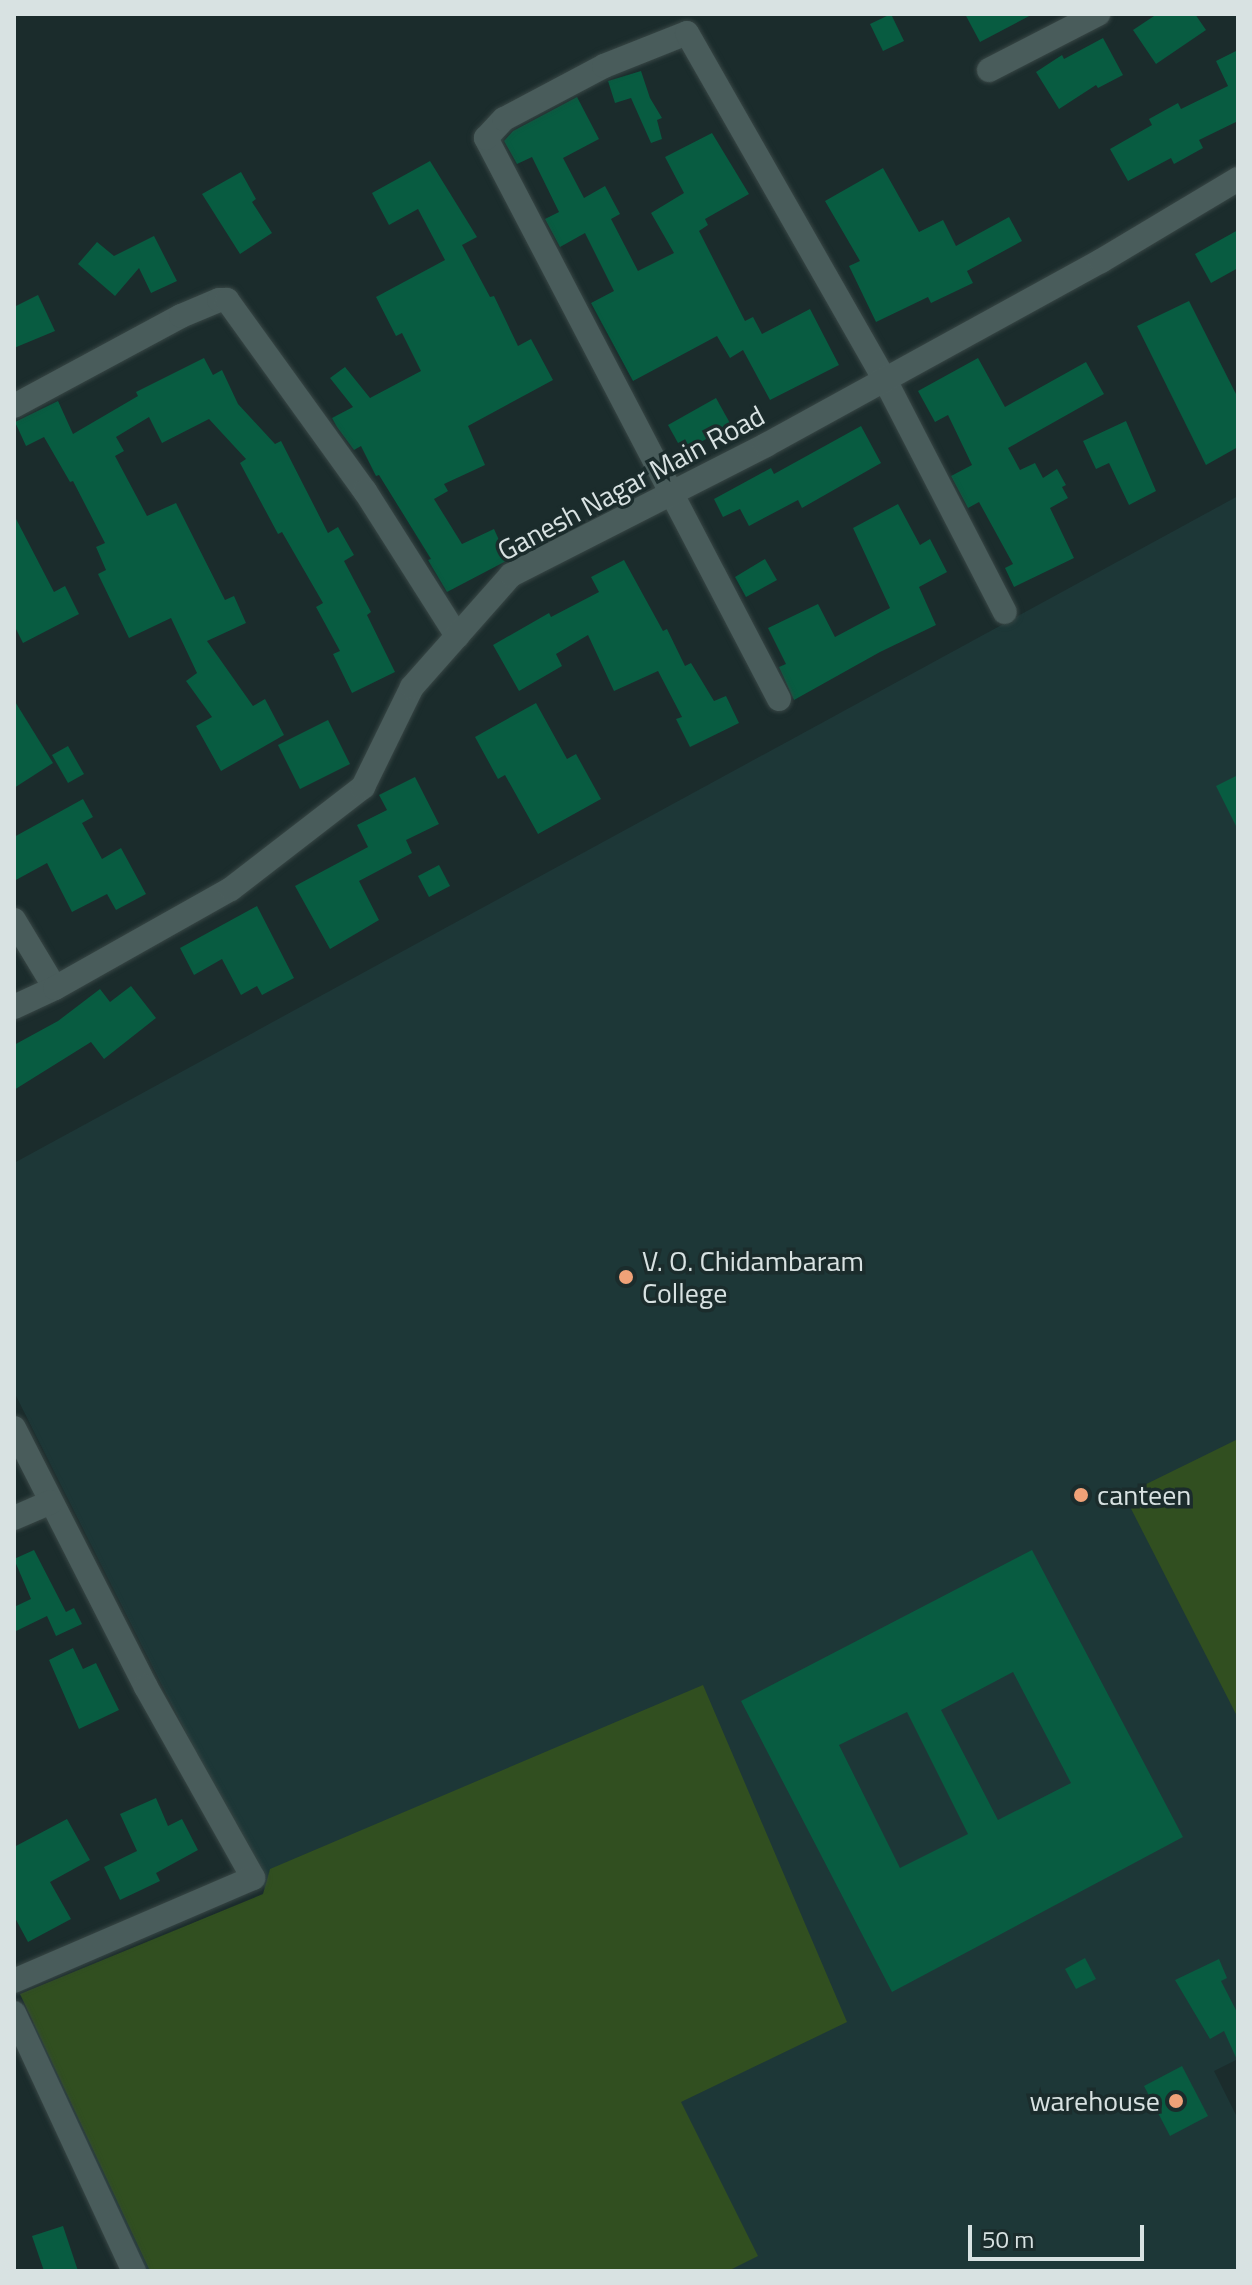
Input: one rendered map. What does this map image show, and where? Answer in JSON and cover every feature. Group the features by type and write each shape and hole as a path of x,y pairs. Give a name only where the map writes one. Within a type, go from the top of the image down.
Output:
{"street":[{"path":"989,70 1098,14"},
{"path":"779,699 486,138 504,119 604,66 687,33 885,380 1005,612"},
{"name":"Ganesh Nagar Main Road","path":"14,1007 55,988 231,889 363,787 412,687 511,575 885,380 1101,261 1238,179"},
{"path":"14,406 181,316 219,300 227,300 365,491 457,636"},
{"path":"14,920 55,988"},
{"path":"14,1428 146,1687 253,1878 14,1981"},
{"path":"14,1518 51,1502"},
{"path":"14,2013 134,2271"}],"shaded area":[{"name":"V. O. Chidambaram College","path":"1238,496 1238,2059 1214,2071 1238,2119 1238,2271 146,2271 31,2024 269,1897 14,1392 14,1163"}],"green space":[{"path":"1238,1439 1238,1718 1124,1495"},
{"path":"703,1685 847,2022 681,2102 758,2256 728,2271 150,2271 20,1994 263,1894 270,1869"}],"building":[{"path":"891,14 904,41 883,51 870,24"},
{"path":"965,14 1033,14 980,42"},
{"path":"1157,14 1195,14 1206,30 1156,64 1133,30"},
{"path":"1103,38 1123,75 1098,88 1096,85 1059,109 1036,72 1062,55 1064,59"},
{"path":"1238,50 1238,121 1199,140 1203,148 1174,164 1171,158 1128,181 1110,149 1152,125 1149,119 1178,103 1181,109 1228,86 1216,61"},
{"path":"641,71 650,98 662,118 657,120 662,139 651,143 631,98 615,103 608,81"},
{"path":"577,97 599,139 563,158 584,198 605,186 620,214 611,219 638,271 674,253 651,213 684,193 665,157 712,133 749,194 705,219 708,225 699,231 745,321 753,317 762,334 810,309 839,365 770,400 743,350 730,358 717,336 633,381 591,303 614,291 585,233 560,247 545,219 559,212 532,157 517,164 504,141 513,131"},
{"path":"430,161 477,237 462,245 490,297 494,296 518,346 531,339 553,380 468,426 485,465 444,484 448,491 434,499 462,544 494,529 508,560 447,592 428,560 431,559 379,475 376,476 361,446 354,450 332,418 353,407 330,378 345,367 370,398 421,371 402,333 396,336 376,297 445,260 418,209 389,225 372,193"},
{"path":"883,168 919,232 943,220 956,246 1009,217 1022,241 967,271 973,283 931,303 928,297 876,322 849,266 860,261 825,201"},
{"path":"241,172 256,199 252,202 272,233 240,254 202,194"},
{"path":"1238,230 1238,268 1211,283 1195,254"},
{"path":"154,236 177,281 151,293 139,268 115,296 78,264 97,242 114,256"},
{"path":"38,295 55,331 14,348 14,307"},
{"path":"1189,301 1238,398 1238,447 1206,465 1137,326"},
{"path":"204,358 213,375 222,370 238,404 275,444 281,441 328,533 338,527 354,555 344,561 371,612 367,615 395,672 352,693 333,654 340,651 316,607 323,603 282,532 278,534 240,463 246,459 209,419 162,443 149,417 116,437 124,451 115,456 147,516 176,503 225,600 234,596 246,623 207,641 253,706 265,699 284,735 221,771 196,726 212,717 186,681 197,673 171,618 129,638 98,574 106,570 96,547 105,543 73,481 70,482 44,437 26,446 15,422 58,401 73,434 138,396 136,392"},
{"path":"978,358 1005,407 1086,362 1104,394 1008,448 1020,470 1035,463 1043,478 1057,469 1066,485 1062,487 1068,498 1050,508 1074,558 1014,587 1005,568 1013,564 979,502 968,508 951,476 972,465 948,415 935,422 918,391"},
{"path":"716,398 731,425 683,452 668,425"},
{"path":"1126,421 1156,491 1129,505 1109,463 1096,469 1083,441"},
{"path":"861,426 881,463 802,508 798,500 749,526 740,509 723,517 714,499 771,468 774,474"},
{"path":"898,504 920,545 930,539 947,572 919,587 936,625 794,700 779,667 786,664 768,628 818,604 835,637 890,608 853,528"},
{"path":"14,515 54,592 65,586 79,614 23,643 14,625"},
{"path":"765,559 777,580 746,597 735,577"},
{"path":"624,560 663,631 667,629 685,666 691,663 714,701 726,696 739,723 690,747 676,719 682,717 658,671 614,691 588,635 556,654 562,666 519,691 493,645 549,613 551,617 599,592 591,577"},
{"path":"14,700 53,763 14,788"},
{"path":"536,703 567,759 576,754 601,799 538,834 505,775 498,779 475,737"},
{"path":"328,720 350,764 300,789 278,745"},
{"path":"68,746 84,774 68,783 52,755"},
{"path":"1238,775 1238,830 1216,786"},
{"path":"415,777 439,824 406,840 412,853 359,881 379,920 330,949 295,886 368,847 357,825 387,810 379,795"},
{"path":"83,799 93,817 82,823 102,859 121,848 146,894 116,910 107,894 72,912 47,863 14,881 14,837"},
{"path":"439,865 450,886 429,897 418,876"},
{"path":"257,906 294,978 262,995 257,986 241,995 222,959 194,975 180,948"},
{"path":"131,986 156,1018 104,1059 91,1042 14,1090 14,1045 58,1021 100,989 110,1002"},
{"path":"34,1550 66,1612 74,1608 82,1624 56,1636 47,1616 14,1632 14,1607 31,1599 14,1559"},
{"path":"1032,1550 1183,1837 892,1992 741,1701","holes":["1013,1672 1071,1783 998,1820 941,1710","907,1712 968,1834 900,1868 839,1745"]},
{"path":"73,1648 83,1669 96,1663 119,1710 79,1729 49,1660"},
{"path":"156,1798 168,1826 182,1819 198,1850 156,1873 160,1881 120,1900 104,1867 137,1851 120,1814"},
{"path":"67,1819 90,1860 50,1882 71,1919 28,1942 14,1916 14,1847"},
{"path":"1085,1958 1096,1979 1076,1989 1065,1969"},
{"path":"1219,1959 1227,1978 1221,1981 1238,2014 1238,2062 1224,2031 1210,2039 1175,1980"},
{"name":"warehouse","path":"1182,2066 1208,2116 1170,2136 1144,2086"},
{"path":"63,2226 78,2271 44,2271 32,2236"}],"place":[{"name":"V. O. Chidambaram College","path":"626,1277"},
{"name":"canteen","path":"1081,1495"},
{"name":"warehouse","path":"1176,2101"}]}
